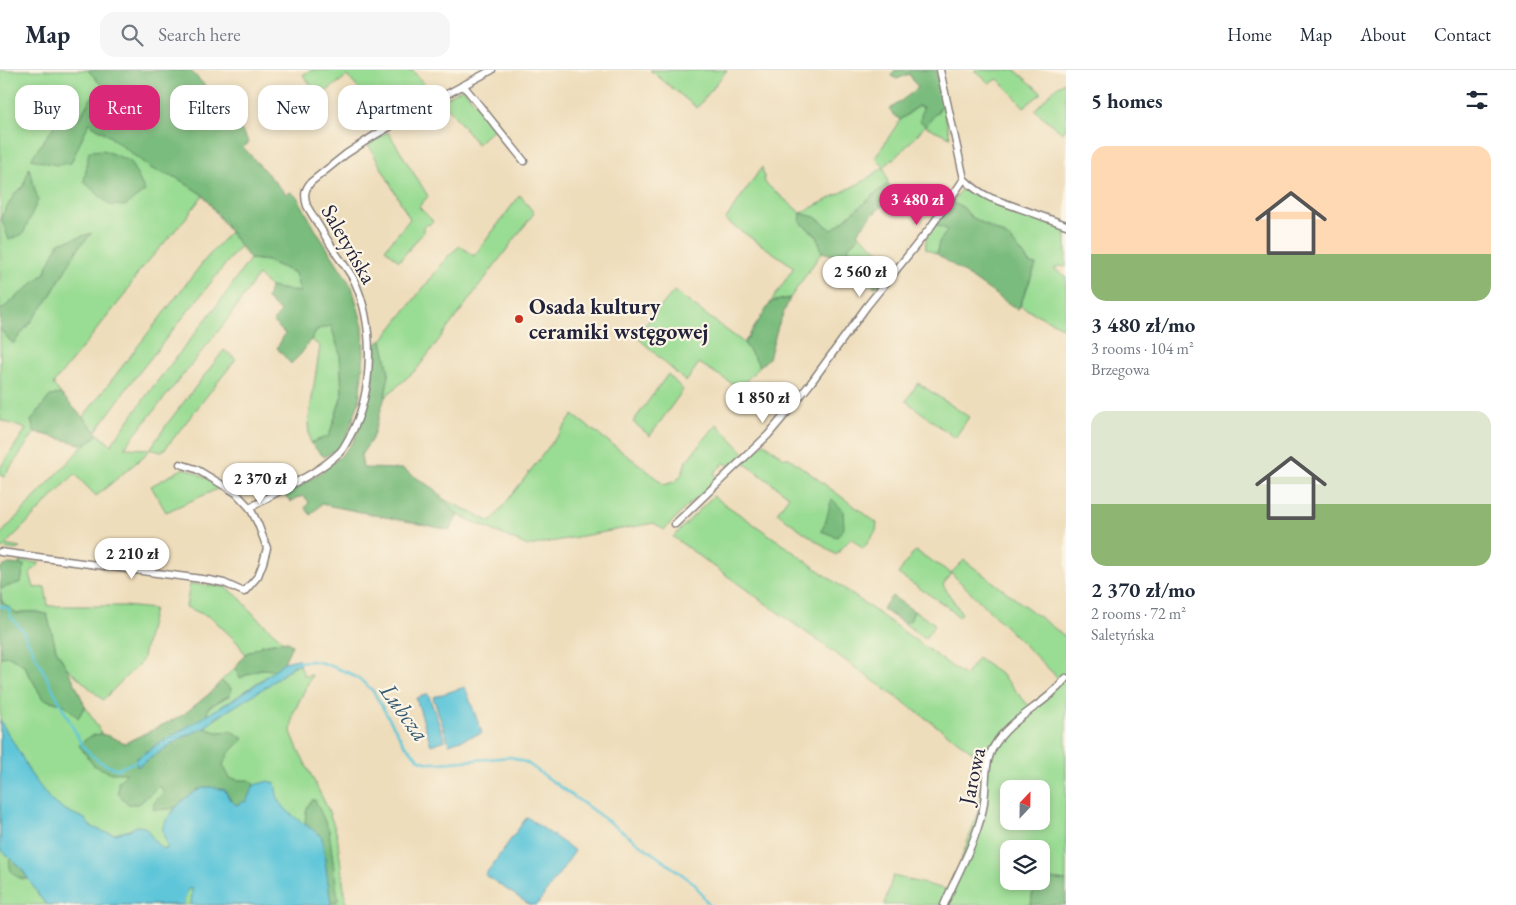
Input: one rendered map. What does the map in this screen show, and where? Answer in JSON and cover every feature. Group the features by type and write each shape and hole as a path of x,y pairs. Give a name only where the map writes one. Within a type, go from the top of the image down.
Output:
{"street":[{"name":"Saletyńska","path":"250,508 310,475 341,451 354,430 366,395 368,334 359,293 348,269 307,206 304,199 306,187 346,154 434,101 492,70"},
{"path":"940,70 964,179 976,190 991,198 1066,225"},
{"path":"463,85 524,161"},
{"path":"675,524 768,435 789,410 867,306 930,228 964,179"},
{"path":"0,552 210,580 224,583 244,592 258,576 266,548 250,508 236,492 196,469 180,464"},
{"name":"Jarowa","path":"944,905 977,834 983,810 988,764 995,744 1016,722 1053,694 1066,678"}],"green space":[{"path":"0,70 88,70 102,85 89,85 89,101 80,118 79,85 15,85 15,130 51,130 32,158 89,123 89,130 100,130 152,169 177,178 203,195 185,219 138,273 123,297 53,384 61,394 50,396 31,421 35,432 4,477 0,475 0,468 26,429 0,420 0,329 13,344 47,301 79,247 91,234 59,243 44,274 0,311","holes":["29,169 9,240 16,192 23,187"]},
{"path":"88,70 190,70 204,85 170,85 170,130 241,130 249,143 243,147 286,194 290,192 298,198 315,229 352,287 363,326 364,354 359,402 348,433 338,449 324,457 310,443 329,436 342,395 340,354 331,326 318,329 301,354 291,364 277,348 285,334 273,321 281,312 267,299 270,287 300,292 295,273 268,261 250,259 203,195 177,178 152,169 100,130 160,130 160,85 101,85"},
{"path":"310,70 412,70 425,85 355,85 347,76 328,90 328,85 311,85 303,75"},
{"path":"650,70 727,70 697,108"},
{"path":"895,70 936,70 943,104 926,126 920,121 923,107 918,106 900,120 889,110 918,88 909,74 897,79 891,76"},
{"path":"974,70 1015,70 1042,93 1024,107 998,79 989,83"},
{"path":"1066,81 1066,128 1062,133 1035,110 1054,89"},
{"path":"463,88 495,128 477,144 450,110 450,95"},
{"path":"89,101 89,123 71,163 56,165 31,159 51,130 79,130 80,118"},
{"path":"943,104 950,137 925,126 884,167 875,158 900,120 919,106 936,114"},
{"path":"388,132 428,196 419,207 433,221 429,225 426,224 423,228 423,233 399,261 385,249 410,219 368,144"},
{"path":"103,150 130,161 145,191 125,206 110,205 84,182 89,151"},
{"path":"762,167 765,183 801,213 862,182 884,167 888,183 832,230 815,217 800,222 817,236 822,252 790,298 771,302 794,267 725,220"},
{"path":"29,168 38,200 23,234 9,240 1,217 16,192 23,187"},
{"path":"888,183 896,195 873,214 857,233 860,235 848,248 855,262 881,282 875,287 836,256 822,252 817,236 800,222 801,213 815,217 832,230"},
{"path":"962,188 966,188 993,203 1066,229 1066,267 1059,266 1054,269 1066,276 1066,312 1064,319 1066,320 1066,329 1020,306 1036,265 1030,264 1008,237 970,216 963,207 952,203"},
{"path":"520,195 534,213 417,369 385,397 389,373 382,340 450,254 460,246 474,256"},
{"path":"952,203 963,207 970,216 1008,237 1030,264 1036,265 1018,310 937,254 939,242 948,230 936,225"},
{"path":"936,225 948,230 939,242 937,254 926,249 928,236"},
{"path":"230,232 240,246 130,384 96,431 83,417 204,261"},
{"path":"92,233 79,247 47,301 13,344 0,329 0,311 44,274 59,243"},
{"path":"860,235 895,265 881,282 855,262 848,248"},
{"path":"250,259 268,261 295,273 301,292 270,287 258,275 228,319 124,448 150,449 96,496 75,474 5,545 20,548 16,550 0,548 0,535 84,445 98,434 111,445 152,388 222,299"},
{"path":"674,291 744,343 760,366 743,384 733,384 699,363 686,382 636,336"},
{"path":"790,298 778,326 769,358 760,366 744,343 771,302"},
{"path":"331,325 340,354 342,395 329,436 310,443 308,424 320,346 311,340 318,329"},
{"path":"382,340 389,373 385,397 372,439 361,455 363,468 403,469 434,489 458,515 450,530 321,504 311,515 305,508 309,502 304,496 296,498 291,502 283,494 316,476 340,457 354,440 366,412 372,346"},
{"path":"224,350 236,359 165,449 161,452 150,449"},
{"path":"668,374 683,390 650,436 633,422"},
{"path":"918,383 969,417 955,438 906,401"},
{"path":"61,394 98,434 84,445 35,432 31,421 50,396"},
{"path":"573,415 664,485 676,481 682,474 686,461 717,424 745,454 730,466 724,463 714,473 719,480 689,504 664,530 654,523 528,546 458,515 441,498 491,522"},
{"path":"764,443 784,458 789,458 877,523 876,531 863,549 851,538 836,555 777,513 789,496 744,463"},
{"path":"184,468 222,487 166,512 151,486"},
{"path":"713,496 965,676 978,658 1003,676 1029,706 1041,700 1061,681 951,573 964,560 1066,637 1066,881 1050,879 1050,840 1000,840 1000,890 1033,890 1031,905 946,905 966,860 961,860 980,807 984,760 673,537"},
{"path":"832,499 843,510 844,528 837,537 821,531"},
{"path":"916,551 951,573 943,585 962,614 959,617 945,605 898,574"},
{"path":"20,561 40,563 30,573 34,588 45,587 48,606 124,606 154,609 142,661 103,700 65,666 56,649 47,614 28,612 17,614 2,602 0,589 21,582 24,565 19,565"},
{"path":"9,564 24,565 21,582 0,589 0,568"},
{"path":"190,584 225,587 239,597 256,617 283,641 263,645 245,654 237,642 212,618 186,607"},
{"path":"0,592 2,602 17,614 36,612 47,614 56,649 73,679 85,706 78,718 65,705 43,699 24,665 9,656 0,657"},
{"path":"892,596 914,611 910,621 904,623 882,609"},
{"path":"914,611 935,624 925,639 904,623 910,621"},
{"path":"286,641 292,645 284,662 275,670 260,669 240,678 235,668 245,654 263,645"},
{"path":"9,656 24,665 43,699 65,705 78,717 85,706 102,734 90,736 111,773 204,728 292,667 300,665 304,676 312,675 293,714 291,732 327,807 337,834 346,905 0,905 0,657"},
{"path":"235,668 240,678 260,669 275,670 206,716 209,707 230,695 231,688 221,681"},
{"path":"221,681 231,688 230,695 209,707 206,716 136,759 137,766 181,738 204,728 217,732 231,731 244,739 229,753 223,765 230,778 250,780 254,785 246,802 236,805 229,798 225,790 198,789 178,806 161,810 153,809 154,803 163,793 162,788 158,787 139,804 128,804 118,793 118,782 127,773 111,773 93,765 79,745 91,736 101,734 125,743 183,715 209,694"},
{"path":"312,800 315,800 329,830 337,902 330,903 322,837 305,824 307,808"},
{"path":"10,858 21,868 28,879 20,878 13,874 9,863"},
{"path":"893,876 949,890 943,905 884,905"},
{"path":"1050,879 1066,881 1066,905 1031,905 1033,890 1050,890"}],"water":[{"path":"298,659 300,665 294,665 269,685 216,718 204,728 181,738 137,767 136,759 155,746 234,699 261,681 284,662"},
{"path":"465,687 482,733 449,744 433,697"},
{"path":"428,694 445,740 431,745 416,698"},
{"path":"0,720 30,773 51,801 85,819 90,826 104,832 115,834 137,826 145,827 157,844 167,849 163,830 166,821 182,801 196,791 209,787 225,790 229,798 236,805 246,801 254,785 269,781 275,783 277,795 285,808 322,837 331,905 191,905 192,888 188,889 183,905 48,905 42,900 21,868 0,849"},
{"path":"527,817 575,851 537,905 530,905 485,875"}],"waterway":[{"name":"Lubcza","path":"0,605 8,608 11,617 22,630 86,750 102,763 118,769 139,760"},
{"name":"Lubcza","path":"296,662 311,661 323,663 349,673 363,682 373,691 404,744 420,760 429,763 440,763 511,757 527,763 694,883 709,905"}],"place":[{"name":"Osada kultury ceramiki wstęgowej","path":"519,319"}]}
